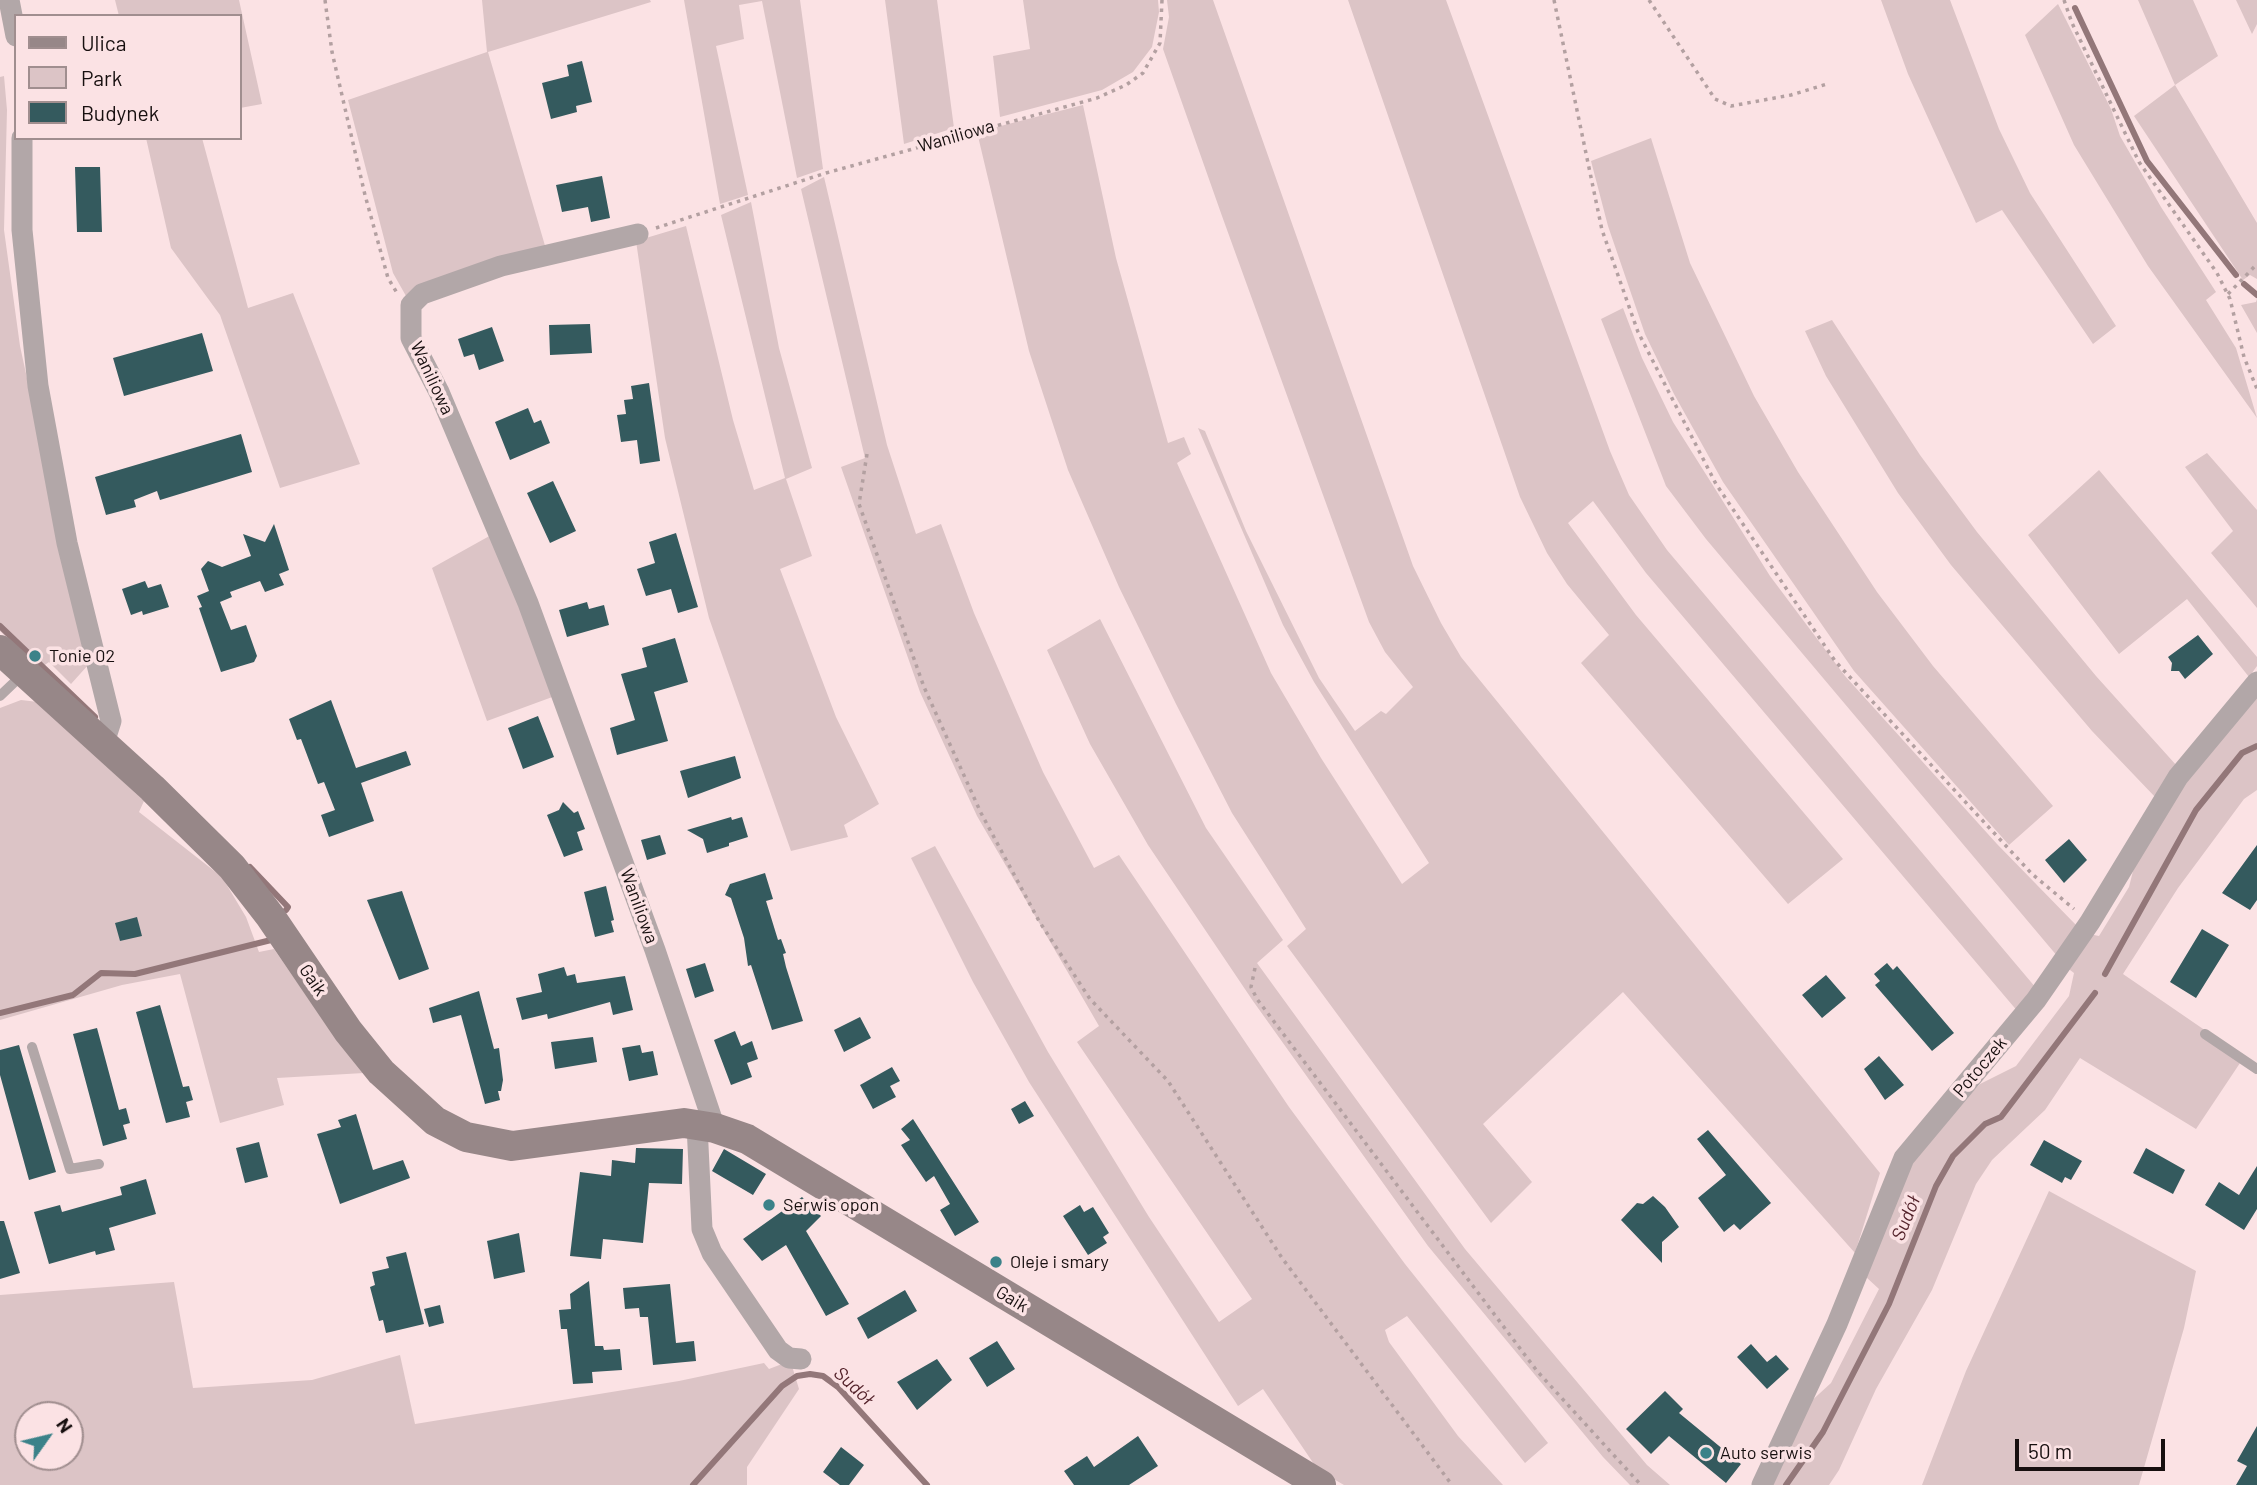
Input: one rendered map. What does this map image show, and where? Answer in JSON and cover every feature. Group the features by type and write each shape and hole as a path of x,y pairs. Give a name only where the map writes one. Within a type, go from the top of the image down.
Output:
{"street":[{"path":"9,0 14,26"},
{"path":"22,140 22,230 38,386 67,543 111,721 103,746"},
{"name":"Waniliowa","path":"638,234 501,266 422,294 411,305 411,338 439,392 528,603 655,950 706,1126"},
{"name":"Gaik","path":"0,650 152,788 232,867 270,916 348,1031 381,1072 435,1121 466,1138 512,1146 544,1144 667,1123 706,1126 747,1139 1321,1485"},
{"name":"Potoczek","path":"1762,1485 1837,1324 1904,1158 2036,1000 2090,922 2178,777 2257,682"},
{"path":"706,1126 702,1229 712,1253 778,1350 789,1358 801,1359"}],"lane":[{"path":"0,696 24,673"},
{"path":"2206,1034 2257,1069"},
{"path":"32,1047 69,1169 99,1164"}],"path":[{"path":"325,0 332,52 365,195 388,278 411,316"},
{"name":"Waniliowa","path":"638,234 853,166 1097,98 1126,85 1143,73 1160,43 1162,0"},
{"path":"1554,0 1602,230 1637,331 1716,484 1835,661 2032,874 2090,922"},
{"path":"1649,0 1715,99 1731,106 1791,95 1826,84"},
{"path":"2070,0 2065,2 2071,23 2138,162 2217,273 2228,294 2244,357 2257,389"},
{"path":"2228,294 2257,264"},
{"path":"867,454 859,504 924,687 981,813 1039,920 1090,999 1168,1081 1282,1258 1452,1485"},
{"path":"1255,968 1251,987 1257,999 1537,1371 1640,1485"}],"green space":[{"path":"115,0 239,0 262,104 242,108 242,14 118,14"},
{"path":"482,0 651,2 488,52 546,249 406,296 393,273 348,100 487,52"},
{"path":"684,0 800,0 823,169 797,178 762,1 739,5 744,39 716,46 748,195 720,204"},
{"path":"885,0 937,0 954,128 904,144"},
{"path":"1023,0 1158,0 1159,12 1152,47 1133,72 1102,90 1000,117 993,56 1030,49"},
{"path":"1167,0 1213,0 1413,566 1461,657 1880,1173 1855,1253 1623,992 1483,1124 1532,1182 1491,1223 1287,946 1306,929 1232,813 1119,587 1068,470 1029,351 977,132 1083,105 1116,258 1168,443 1184,437 1191,454 1177,463 1271,673 1321,758 1402,884 1429,863 1314,682 1283,625 1198,428 1205,431 1246,531 1319,678 1355,731 1381,711 1386,714 1413,687 1385,652 1369,622 1222,216 1163,49 1169,17"},
{"path":"1348,0 1446,0 1610,451 1629,495 1667,550 2036,988 2019,1013 1646,573 1593,501 1568,523 1636,615 1843,859 1788,904 1581,663 1609,635 1567,584 1547,553 1520,497"},
{"path":"1881,0 1950,0 1999,129 2030,193 2116,326 2093,344 2002,210 1976,223 1908,74"},
{"path":"2138,0 2193,0 2218,56 2175,85"},
{"path":"2236,0 2257,0 2257,24 2252,34"},
{"path":"2058,4 2111,109 2120,136 2161,207 2216,292 2206,300 2236,348 2257,418 2148,266 2074,145 2025,35"},
{"path":"4,76 7,110 4,230 20,346 89,664 71,684 49,662 39,669 0,631 0,77"},
{"path":"2175,85 2257,223 2257,279 2250,275 2243,280 2134,116"},
{"path":"1651,138 1690,263 1754,396 1798,472 1877,592 1933,666 2053,806 2009,845 1854,671 1723,482 1674,394 1645,334 1608,226 1591,161"},
{"path":"146,140 203,140 248,308 293,293 360,464 280,488 220,315 171,248"},
{"path":"824,177 887,445 916,534 941,524 974,613 1043,772 1094,868 1119,855 1289,1107 1405,1264 1548,1443 1525,1463 1407,1316 1385,1330 1389,1342 1458,1436 1503,1485 1344,1485 1318,1470 1263,1389 1238,1406 1029,1082 973,982 911,858 935,846 1048,1052 1149,1217 1219,1322 1252,1299 1077,1042 1099,1026 977,816 920,692 841,467 865,458 801,189"},
{"path":"751,202 779,348 812,468 786,479 812,556 780,569 836,717 879,804 844,825 848,837 791,851 709,618 665,438 636,241 686,226 733,420 754,490 785,478 721,215"},
{"path":"2257,299 2257,333 2241,305 2256,302"},
{"path":"1623,308 1642,358 1673,422 1770,576 1845,676 1997,844 2076,925 2058,957 1706,539 1666,486 1601,319"},
{"path":"1832,320 1920,455 1977,532 2096,676 2177,766 2156,798 2092,731 1951,565 1898,493 1826,376 1805,331"},
{"path":"2207,453 2257,510 2257,608 2211,553 2233,531 2185,467"},
{"path":"2099,470 2257,657 2257,666 2249,677 2187,599 2119,654 2028,535"},
{"path":"493,534 555,696 487,721 432,568"},
{"path":"1100,619 1206,828 1283,940 1257,963 1465,1249 1647,1465 1670,1485 1630,1485 1603,1457 1428,1246 1253,1001 1148,845 1090,744 1047,650"},
{"path":"2257,692 2257,790 2244,799 2178,888 2123,974 2244,1057 2196,1129 2080,1058 2045,1110 1992,1160 1976,1184 1932,1290 1876,1389 1839,1470 1829,1485 1770,1485 1808,1404 1831,1383 1879,1289 1866,1277 1920,1145 1980,1084 2016,1066 2069,996 2074,973 2066,967 2089,934 2099,936 2129,887 2133,871 2165,807"},
{"path":"21,700 38,702 144,801 139,812 222,877 246,917 259,952 274,949 333,1034 364,1073 277,1078 284,1105 220,1123 180,974 122,985 0,1020 0,708"},
{"path":"2049,1191 2196,1271 2184,1328 2139,1485 1922,1485 1966,1371"},
{"path":"174,1282 193,1388 312,1380 400,1355 415,1424 679,1381 764,1363 769,1369 782,1364 792,1366 799,1389 747,1467 747,1485 0,1485 0,1295"}],"building":[{"path":"582,61 592,102 576,106 577,112 551,119 542,83 569,76 567,65"},
{"path":"75,167 100,167 102,232 77,232"},
{"path":"602,176 610,218 591,222 588,207 562,212 556,185"},
{"path":"590,324 592,353 550,355 549,325"},
{"path":"492,327 504,361 479,370 474,354 464,357 458,339"},
{"path":"202,333 213,371 124,396 113,358"},
{"path":"649,383 660,461 640,464 637,440 621,442 617,415 626,414 624,400 633,399 631,386"},
{"path":"528,408 534,423 541,420 550,443 510,460 495,422"},
{"path":"241,434 252,472 160,500 157,491 134,500 136,507 106,515 95,477"},
{"path":"553,481 576,531 550,543 527,493"},
{"path":"274,524 289,570 279,574 284,585 265,592 260,581 230,592 232,597 220,602 231,630 246,625 257,656 254,662 221,672 199,608 202,607 197,596 209,591 201,569 208,561 222,567 251,556 243,534 265,542"},
{"path":"676,533 698,607 678,613 671,589 646,596 637,569 655,563 649,542"},
{"path":"145,581 148,588 161,584 169,607 143,615 142,611 131,615 122,589"},
{"path":"587,602 589,609 604,605 609,625 567,637 559,610"},
{"path":"2198,635 2213,654 2185,679 2179,671 2171,671 2172,663 2168,657"},
{"path":"675,638 688,682 654,692 668,741 617,755 610,728 635,720 621,674 647,667 642,648"},
{"path":"331,700 356,768 406,751 411,765 361,783 374,821 329,837 321,815 335,810 324,782 318,784 301,739 297,740 289,719"},
{"path":"538,716 554,757 523,769 508,728"},
{"path":"735,756 741,778 688,798 680,771"},
{"path":"563,802 574,813 578,811 585,829 577,832 583,850 564,857 547,815 559,810"},
{"path":"731,817 732,820 742,817 748,837 707,853 703,839 687,830"},
{"path":"660,835 666,854 647,860 641,840"},
{"path":"2069,839 2087,860 2064,883 2045,860"},
{"path":"2257,845 2257,900 2250,910 2222,893"},
{"path":"765,873 773,899 766,901 778,940 781,939 786,953 783,954 786,967 803,1021 772,1030 751,965 748,966 744,938 731,898 725,895 730,884"},
{"path":"606,886 614,932 595,937 584,892"},
{"path":"402,891 429,969 399,980 367,900"},
{"path":"137,917 142,936 120,941 115,923"},
{"path":"2202,929 2229,945 2196,998 2170,982"},
{"path":"705,963 714,991 695,998 686,969"},
{"path":"1887,963 1893,970 1897,966 1954,1033 1932,1051 1875,985 1880,981 1874,974"},
{"path":"564,967 567,976 575,974 577,983 625,976 633,1010 613,1015 610,1002 548,1019 547,1014 522,1020 516,998 542,992 538,974"},
{"path":"1826,975 1846,998 1822,1018 1802,995"},
{"path":"479,991 494,1049 499,1048 503,1080 501,1091 498,1091 500,1100 485,1104 461,1015 433,1023 429,1008"},
{"path":"160,1005 183,1087 189,1086 193,1100 186,1102 190,1117 166,1123 136,1012"},
{"path":"860,1017 871,1038 844,1052 834,1030"},
{"path":"97,1028 119,1110 126,1108 130,1123 123,1125 127,1139 103,1146 73,1034"},
{"path":"735,1031 741,1046 752,1041 758,1059 747,1063 752,1077 731,1085 714,1040"},
{"path":"593,1037 597,1062 555,1069 551,1042"},
{"path":"19,1045 56,1172 29,1180 0,1075 0,1050"},
{"path":"640,1045 642,1053 653,1051 658,1075 629,1081 622,1048"},
{"path":"1879,1056 1904,1085 1885,1100 1864,1069"},
{"path":"892,1067 900,1081 890,1086 896,1097 873,1109 860,1085"},
{"path":"1025,1101 1034,1116 1019,1124 1011,1109"},
{"path":"356,1114 373,1170 403,1160 410,1178 340,1204 317,1134 341,1127 338,1120"},
{"path":"913,1119 979,1222 955,1236 940,1210 950,1204 934,1176 926,1182 901,1145 910,1140 901,1129"},
{"path":"1708,1130 1771,1203 1740,1230 1734,1224 1724,1232 1698,1198 1726,1175 1697,1139"},
{"path":"2044,1140 2082,1161 2071,1180 2065,1177 2062,1183 2030,1165"},
{"path":"259,1142 268,1177 245,1183 236,1148"},
{"path":"636,1148 683,1149 682,1184 649,1183 643,1243 603,1239 601,1259 570,1256 580,1172 611,1176 612,1160 635,1163"},
{"path":"2146,1148 2185,1170 2173,1194 2133,1173"},
{"path":"724,1149 766,1174 753,1195 712,1171"},
{"path":"2257,1166 2257,1209 2244,1230 2205,1205 2219,1182 2239,1195"},
{"path":"146,1179 156,1214 109,1228 115,1250 96,1255 95,1251 49,1264 34,1212 60,1205 62,1212 122,1195 120,1187"},
{"path":"1653,1196 1665,1207 1679,1227 1662,1242 1662,1263 1621,1220 1637,1203 1643,1204"},
{"path":"802,1197 821,1216 806,1231 849,1304 826,1316 786,1245 762,1261 743,1239"},
{"path":"1080,1205 1084,1212 1093,1207 1109,1233 1103,1237 1107,1243 1088,1255 1063,1216"},
{"path":"0,1221 4,1221 20,1273 0,1279"},
{"path":"519,1233 525,1272 494,1279 487,1241"},
{"path":"406,1252 424,1324 386,1333 383,1320 379,1321 370,1287 375,1285 372,1272 389,1268 386,1257"},
{"path":"589,1281 595,1346 603,1346 604,1350 620,1349 622,1370 592,1372 593,1383 573,1384 567,1329 561,1329 559,1310 571,1309 570,1294"},
{"path":"670,1284 676,1343 694,1341 696,1361 653,1365 648,1317 640,1317 639,1308 625,1309 623,1288"},
{"path":"905,1290 917,1311 868,1339 857,1318"},
{"path":"440,1305 444,1323 429,1327 424,1309"},
{"path":"997,1341 1015,1369 987,1387 969,1358"},
{"path":"1751,1344 1767,1362 1776,1355 1789,1369 1767,1389 1737,1357"},
{"path":"937,1359 952,1380 917,1410 897,1382"},
{"path":"1665,1391 1683,1409 1679,1413 1741,1464 1726,1483 1669,1436 1651,1454 1626,1429"},
{"path":"2257,1426 2257,1485 2236,1485 2247,1466 2237,1461"},
{"path":"1138,1436 1158,1466 1129,1485 1074,1485 1064,1471 1087,1456 1094,1467"},
{"path":"841,1447 864,1465 849,1485 840,1485 823,1472"}],"waterway":[{"path":"2075,8 2147,161 2236,275"},
{"path":"2244,284 2257,295"},
{"path":"0,626 95,717"},
{"name":"Sudół","path":"2105,974 2196,810 2242,753 2257,746"},
{"path":"250,867 288,907 286,910"},
{"path":"0,1013 73,995 101,973 135,974 271,940"},
{"name":"Sudół","path":"1786,1485 1823,1432 1889,1304 1936,1186 1953,1156 1985,1124 2001,1117 2095,993"},
{"name":"Sudół","path":"693,1485 782,1386 797,1376 810,1374 823,1376 838,1387 927,1485"}],"place":[{"name":"Tonie 02","path":"35,656"},
{"name":"Serwis opon","path":"769,1205"},
{"name":"Oleje i smary","path":"996,1262"},
{"name":"Auto serwis","path":"1706,1453"}]}
